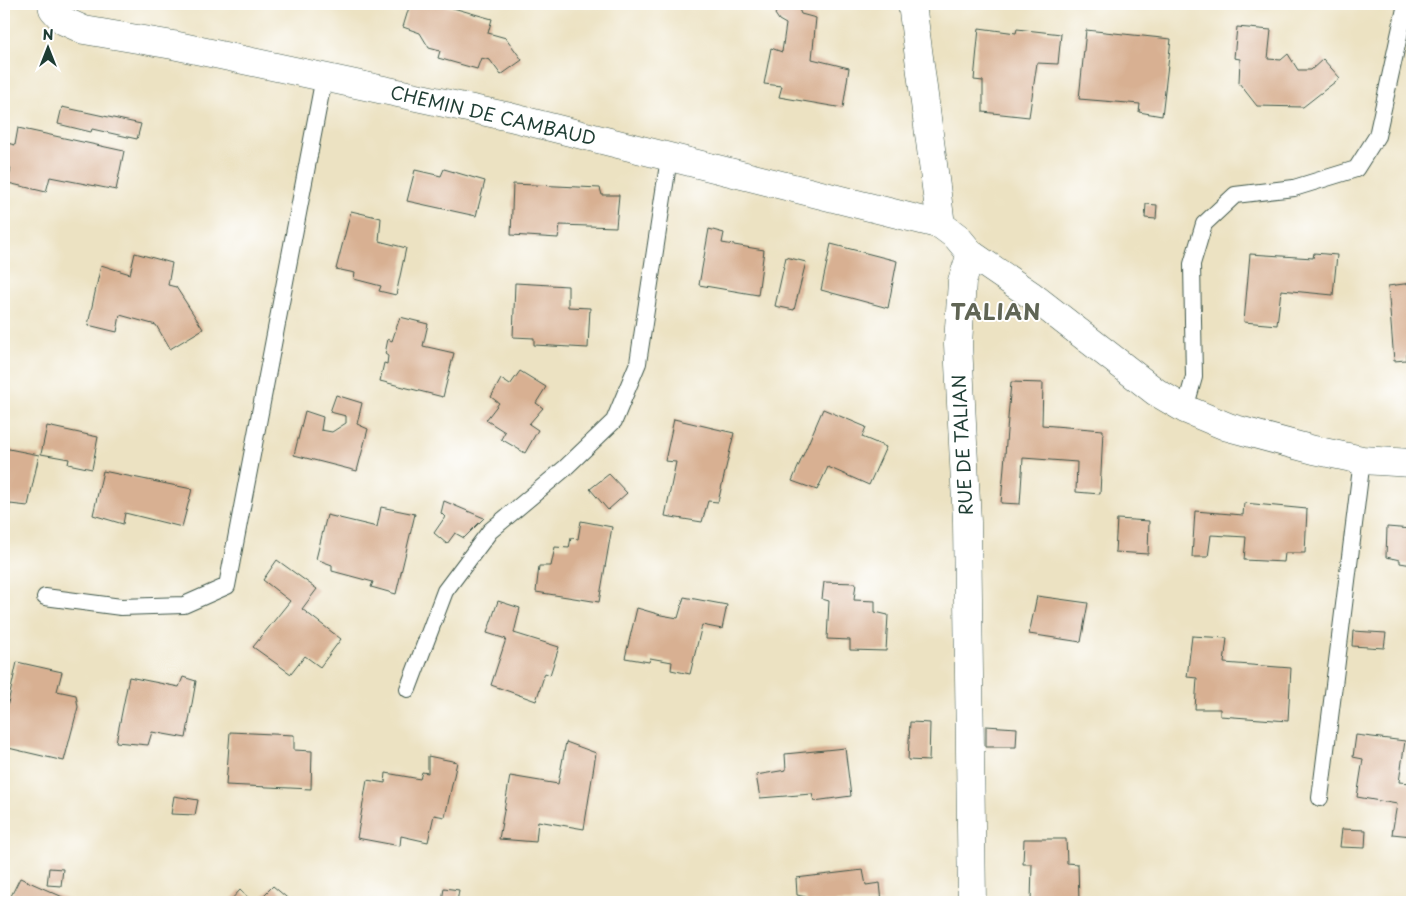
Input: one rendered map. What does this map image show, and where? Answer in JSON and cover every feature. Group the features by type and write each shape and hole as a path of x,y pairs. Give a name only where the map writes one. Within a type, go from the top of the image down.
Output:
{"street":[{"name":"CHEMIN DE CAMBAUD","path":"52,4 53,9 64,21 84,30 173,45 510,117 941,225"},
{"path":"912,4 941,225 957,237 970,254 1031,295 1156,392 1185,409 1228,427 1314,450 1362,460 1412,463"},
{"name":"RUE DE TALIAN","path":"970,254 962,282 958,344 967,522 972,902"}],"lane":[{"path":"1185,409 1194,377 1192,264 1204,224 1235,195 1294,188 1356,169 1377,136 1406,4"},
{"path":"45,597 121,608 184,605 227,586 324,77"},
{"path":"408,689 446,591 490,531 564,470 614,421 638,363 669,158"},
{"path":"1320,798 1362,460"}],"building":[{"path":"410,4 439,4 492,19 488,33 506,38 522,60 501,75 490,60 481,58 477,69 438,58 440,51 429,48 420,33 403,27"},
{"path":"782,4 797,4 801,14 816,18 812,59 849,68 843,108 779,97 782,86 764,84 771,48 782,52 786,24 779,20 775,14"},
{"path":"1237,27 1271,30 1268,59 1281,60 1288,54 1298,70 1311,70 1323,59 1340,78 1303,107 1257,106 1239,83 1240,59 1234,58"},
{"path":"979,28 1016,33 1017,29 1061,34 1058,64 1037,63 1029,117 983,112 983,81 974,80"},
{"path":"1086,30 1171,39 1162,116 1139,112 1140,104 1079,99"},
{"path":"62,107 141,124 137,139 92,129 91,132 58,124"},
{"path":"18,128 124,151 116,190 50,177 46,192 8,183 11,168 4,166 4,159 7,143 15,145"},
{"path":"444,169 485,181 476,216 407,201 415,170 441,176"},
{"path":"513,184 600,188 602,195 619,195 616,227 560,225 558,238 511,235"},
{"path":"1146,204 1157,205 1156,219 1145,218"},
{"path":"351,211 381,218 379,241 406,248 396,295 379,291 381,286 354,279 355,273 336,269"},
{"path":"709,229 724,233 722,243 764,250 758,295 699,285"},
{"path":"831,244 897,261 888,308 821,290"},
{"path":"135,253 172,263 168,285 176,287 203,329 170,349 156,325 120,315 117,332 88,325 101,265 130,274"},
{"path":"1314,253 1337,255 1333,295 1281,290 1277,325 1244,322 1250,254 1313,258"},
{"path":"786,257 806,262 794,310 775,306"},
{"path":"515,283 568,286 568,307 590,308 588,348 534,345 534,338 513,337"},
{"path":"1412,283 1412,353 1406,354 1406,360 1394,361 1388,286"},
{"path":"400,317 428,324 423,346 454,353 443,397 380,381 384,363 387,364 388,356 385,354 388,339 392,341"},
{"path":"520,371 546,387 536,403 543,408 529,424 538,430 525,453 501,439 505,432 486,420 499,403 491,397 501,379 510,385"},
{"path":"1011,382 1043,383 1042,425 1103,430 1100,494 1076,492 1077,462 1023,458 1020,504 1001,503"},
{"path":"336,395 362,403 357,424 368,429 357,471 294,455 305,411 323,417 321,430 332,432 346,423 346,416 330,412"},
{"path":"823,409 866,427 862,437 886,447 869,485 828,467 817,490 792,481"},
{"path":"674,419 734,433 718,502 708,501 702,522 665,516 676,462 665,461"},
{"path":"47,426 98,437 92,469 68,464 69,459 41,454"},
{"path":"4,448 39,455 28,506 10,504 6,526 4,525"},
{"path":"103,471 192,489 182,527 125,513 123,524 93,515"},
{"path":"609,474 627,493 608,510 590,489"},
{"path":"444,501 484,518 464,538 455,533 447,544 434,533 445,517 441,513"},
{"path":"1244,503 1307,509 1305,553 1285,553 1284,562 1244,560 1246,537 1211,535 1208,557 1192,557 1195,511 1243,515"},
{"path":"381,507 415,514 396,594 371,587 373,582 332,571 332,565 316,559 327,515 377,527"},
{"path":"1117,519 1149,521 1148,554 1115,552"},
{"path":"581,521 612,527 599,602 536,592 539,566 551,566 555,547 569,548 571,538 578,539"},
{"path":"1387,527 1412,529 1412,565 1400,563 1400,560 1386,557"},
{"path":"277,560 317,589 302,609 341,639 320,667 305,656 291,674 253,647 290,601 263,580"},
{"path":"824,582 856,583 854,600 875,601 875,612 888,615 886,651 850,650 850,640 827,639 829,601 822,599"},
{"path":"1037,596 1088,603 1081,642 1029,634"},
{"path":"684,597 727,605 722,629 702,625 690,674 671,670 672,662 650,658 649,662 625,658 637,608 678,618"},
{"path":"498,601 520,608 514,633 559,647 550,675 545,673 536,701 491,685 506,639 487,633"},
{"path":"1353,631 1386,633 1384,648 1352,646"},
{"path":"1192,636 1227,638 1224,663 1291,668 1288,721 1220,716 1220,709 1195,709 1197,678 1187,677"},
{"path":"17,662 62,672 57,691 76,695 78,707 64,761 4,747 4,721"},
{"path":"129,677 179,687 183,677 196,681 186,738 152,732 148,745 116,742"},
{"path":"910,722 930,723 929,761 908,760"},
{"path":"986,726 1017,728 1016,747 986,747"},
{"path":"230,732 294,735 294,750 312,751 311,789 226,785"},
{"path":"1356,735 1405,741 1399,782 1412,783 1412,836 1392,834 1397,804 1357,797 1363,759 1353,757"},
{"path":"566,742 596,753 584,829 538,821 536,842 499,839 510,776 558,784"},
{"path":"845,748 851,796 814,801 812,794 760,798 756,775 786,770 785,754"},
{"path":"428,756 457,762 445,817 434,815 428,842 401,836 400,846 357,838 367,780 385,783 386,773 420,779 422,772 428,773"},
{"path":"174,796 198,800 195,815 171,814"},
{"path":"1342,829 1366,830 1365,848 1340,847"},
{"path":"1024,839 1066,839 1067,863 1078,864 1079,902 1031,902 1032,864 1023,864"},
{"path":"49,868 63,869 61,886 47,885"},
{"path":"863,870 866,885 880,883 882,902 807,902 806,897 797,895 796,878"},
{"path":"20,878 65,898 75,902 8,902"},
{"path":"273,886 292,902 257,902"},
{"path":"444,888 459,890 457,902 442,901"},
{"path":"240,890 253,902 229,902"}],"district":[{"name":"TALIAN","path":"996,312"}]}
